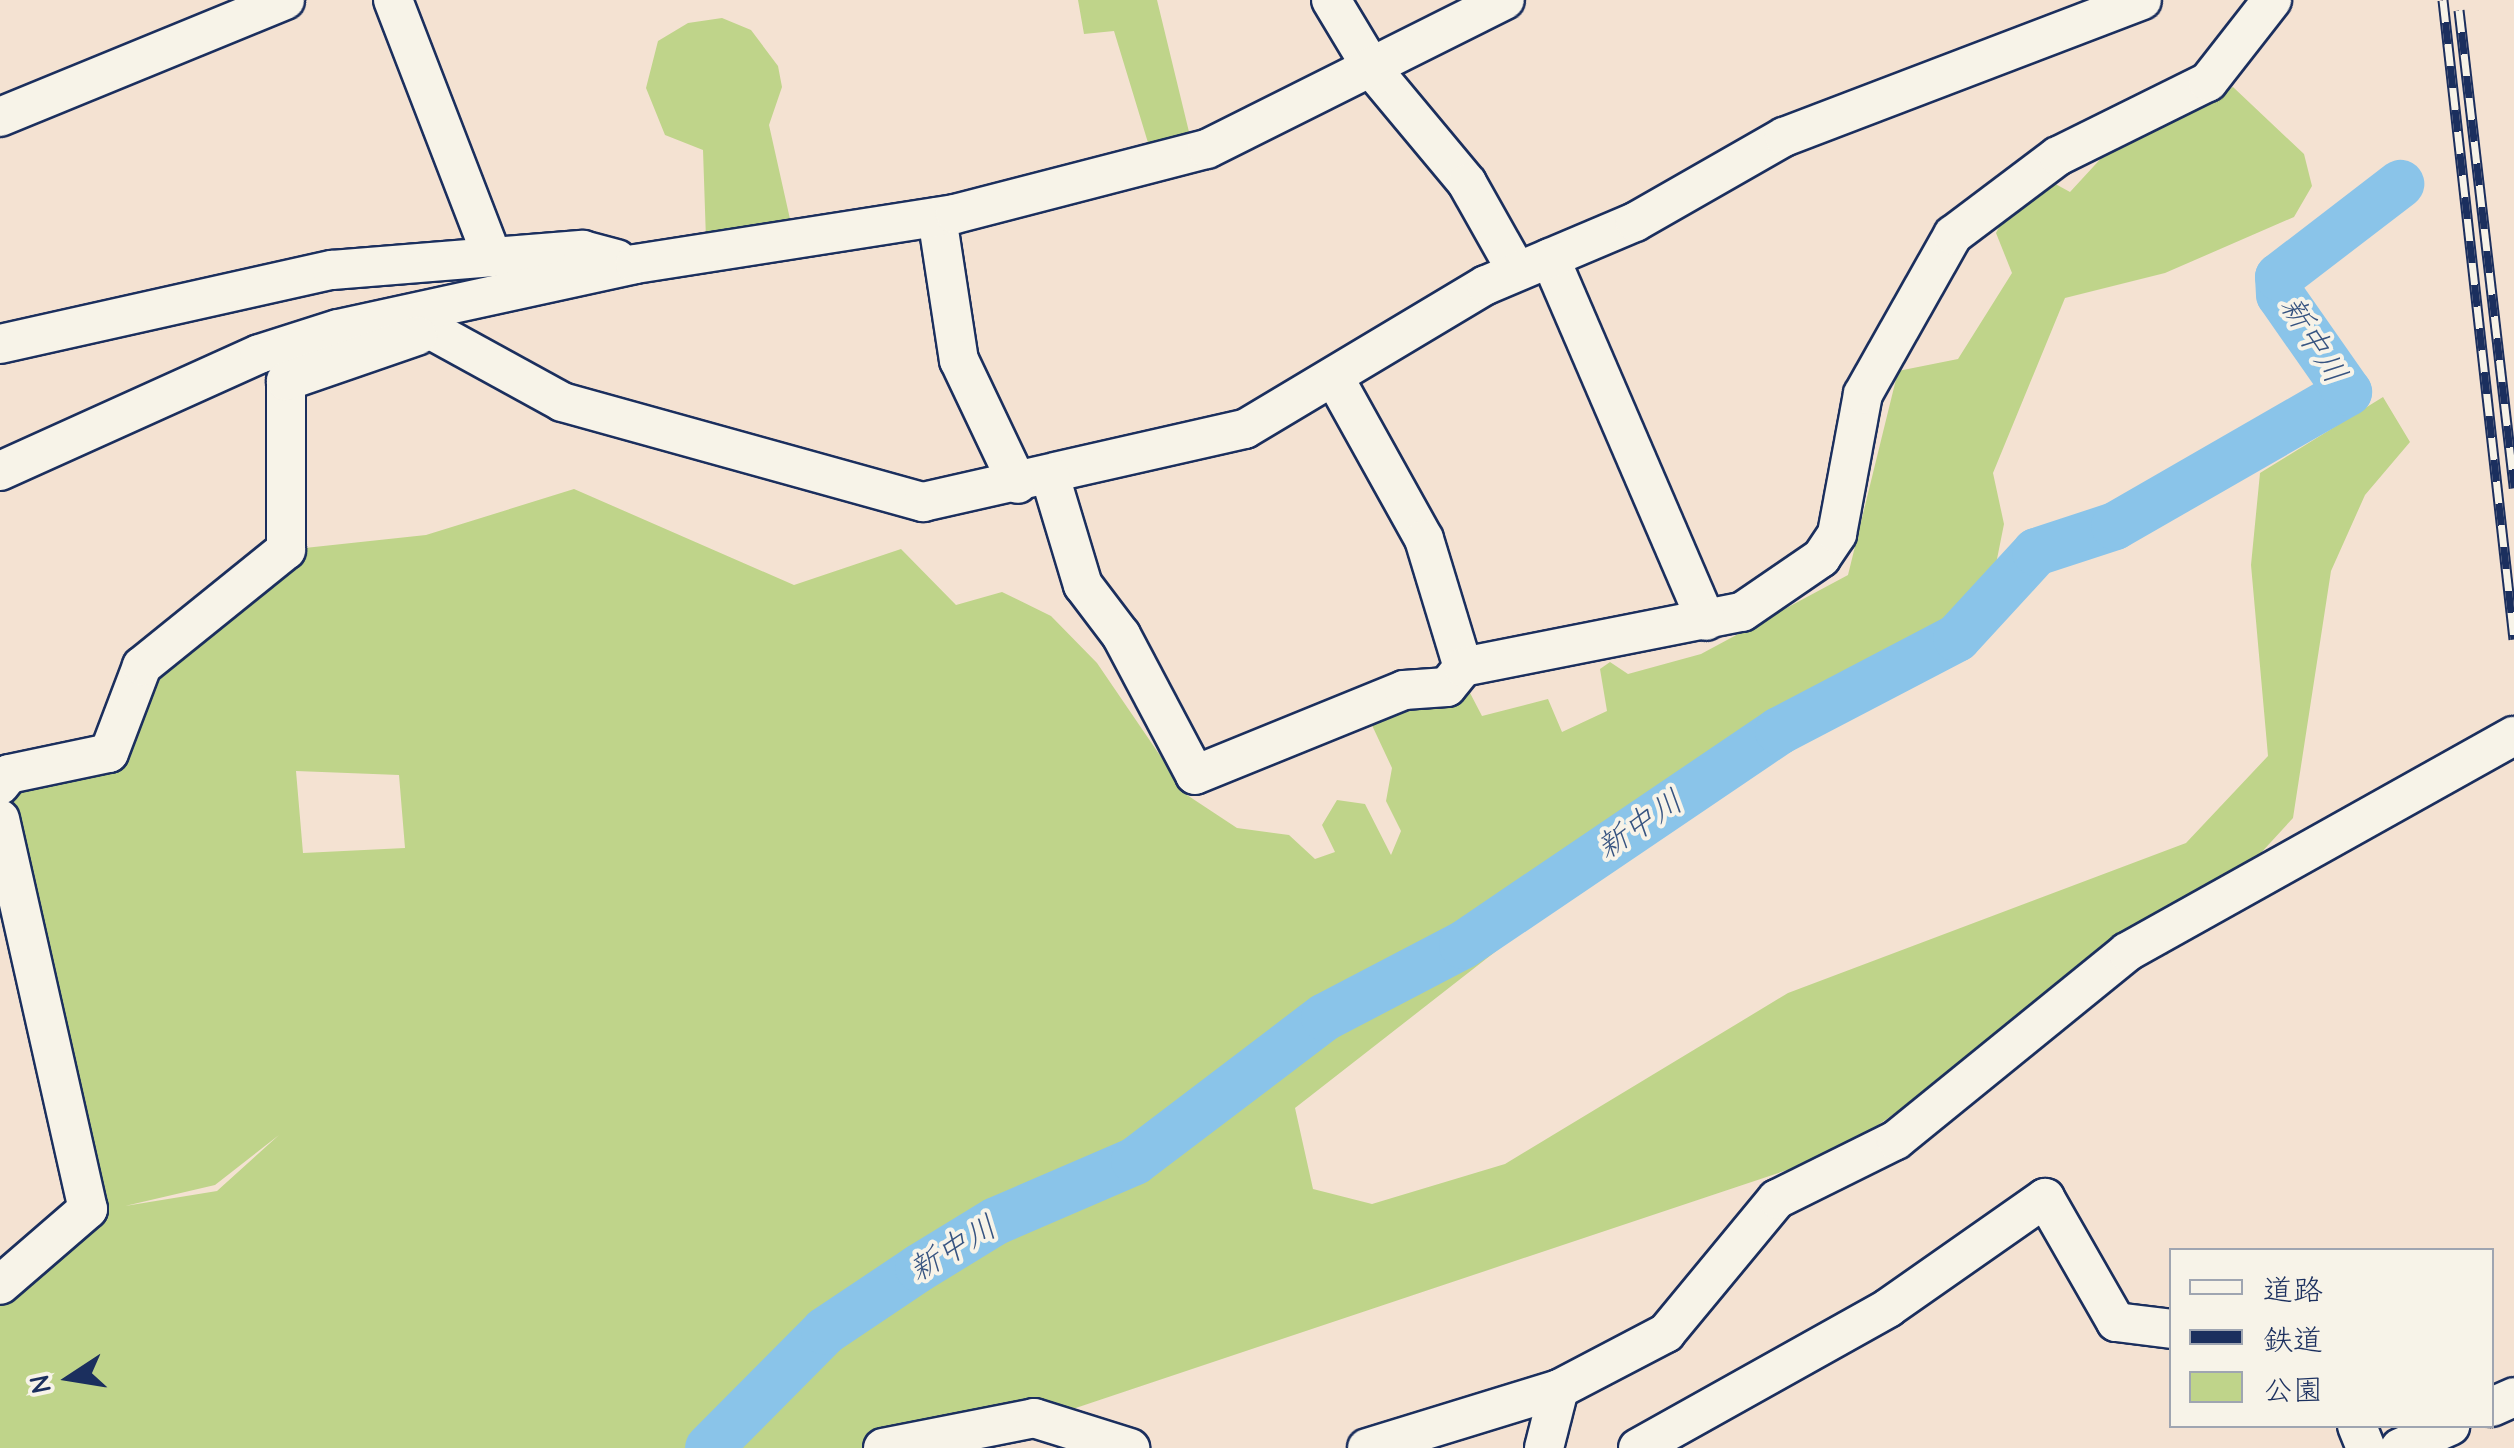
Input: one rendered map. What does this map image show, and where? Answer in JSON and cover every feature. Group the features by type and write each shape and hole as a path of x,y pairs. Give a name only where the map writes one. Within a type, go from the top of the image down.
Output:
{"street":[{"path":"0,117 285,0"},
{"path":"393,0 491,254"},
{"path":"1331,0 1372,70 1533,264 1706,620"},
{"path":"0,471 259,354 429,321 636,264 937,217 1207,149 1372,70 1505,0"},
{"path":"429,321 562,402 923,502 1034,480 1245,429 1533,264 1799,131 1955,79 2142,0"},
{"path":"937,217 960,360 1034,480 1083,585 1121,635 1195,775 1404,690 1447,687 1463,668 1706,620 1781,590 1837,534 1863,394 1953,235 2058,156 2208,82 2272,0"},
{"path":"0,344 332,270 491,254 583,250 636,264"},
{"path":"0,785 9,774 109,753 142,666 286,550 286,381 429,321"},
{"path":"1334,378 1424,539 1463,668"},
{"path":"1367,1448 1559,1389 1666,1333 1778,1199 1896,1140 2126,952 2514,736"},
{"path":"0,819 88,1209 0,1285"},
{"path":"1638,1448 1888,1308 2045,1198 2116,1322 2169,1328"},
{"path":"1544,1448 1559,1389"},
{"path":"884,1448 1034,1418 1130,1448"},
{"path":"2400,1448 2445,1428"}],"green space":[{"path":"1078,0 1157,0 1190,136 1149,146 1114,31 1084,34"},
{"path":"722,18 751,30 778,66 782,87 769,125 792,228 706,240 703,150 665,135 646,88 658,41 688,23"},
{"path":"2233,87 2304,154 2312,186 2294,217 2165,273 2065,298 1993,473 2004,524 1990,594 1967,639 1903,687 1645,835 1295,1108 1313,1189 1372,1204 1505,1164 1788,993 2186,843 2268,756 2251,565 2260,473 2383,397 2410,442 2365,495 2331,571 2293,818 2167,955 2126,952 1838,1153 956,1448 0,1448 0,1296 97,1212 0,787 104,745 128,687 286,550 426,535 574,489 794,585 901,549 956,605 1002,592 1051,616 1097,663 1187,795 1237,828 1289,835 1315,859 1335,852 1322,825 1337,800 1365,804 1391,855 1401,831 1386,801 1392,768 1370,721 1469,691 1482,716 1548,699 1562,732 1607,711 1600,669 1610,662 1628,674 1701,654 1848,575 1898,371 1958,359 2012,273 1996,233 2010,205 2050,181 2070,192 2117,141","holes":["296,771 399,775 405,848 303,853","279,1135 217,1191 125,1206 215,1185"]}],"waterway":[{"name":"新中川","path":"709,1448 825,1331 919,1268 996,1221 1135,1161 1325,1017 1463,945 1779,731 1957,638 2036,552 2115,526 2348,392 2280,295 2279,277 2400,184"}],"railway":[{"path":"2443,0 2514,639"},
{"path":"2459,10 2514,488"}]}
